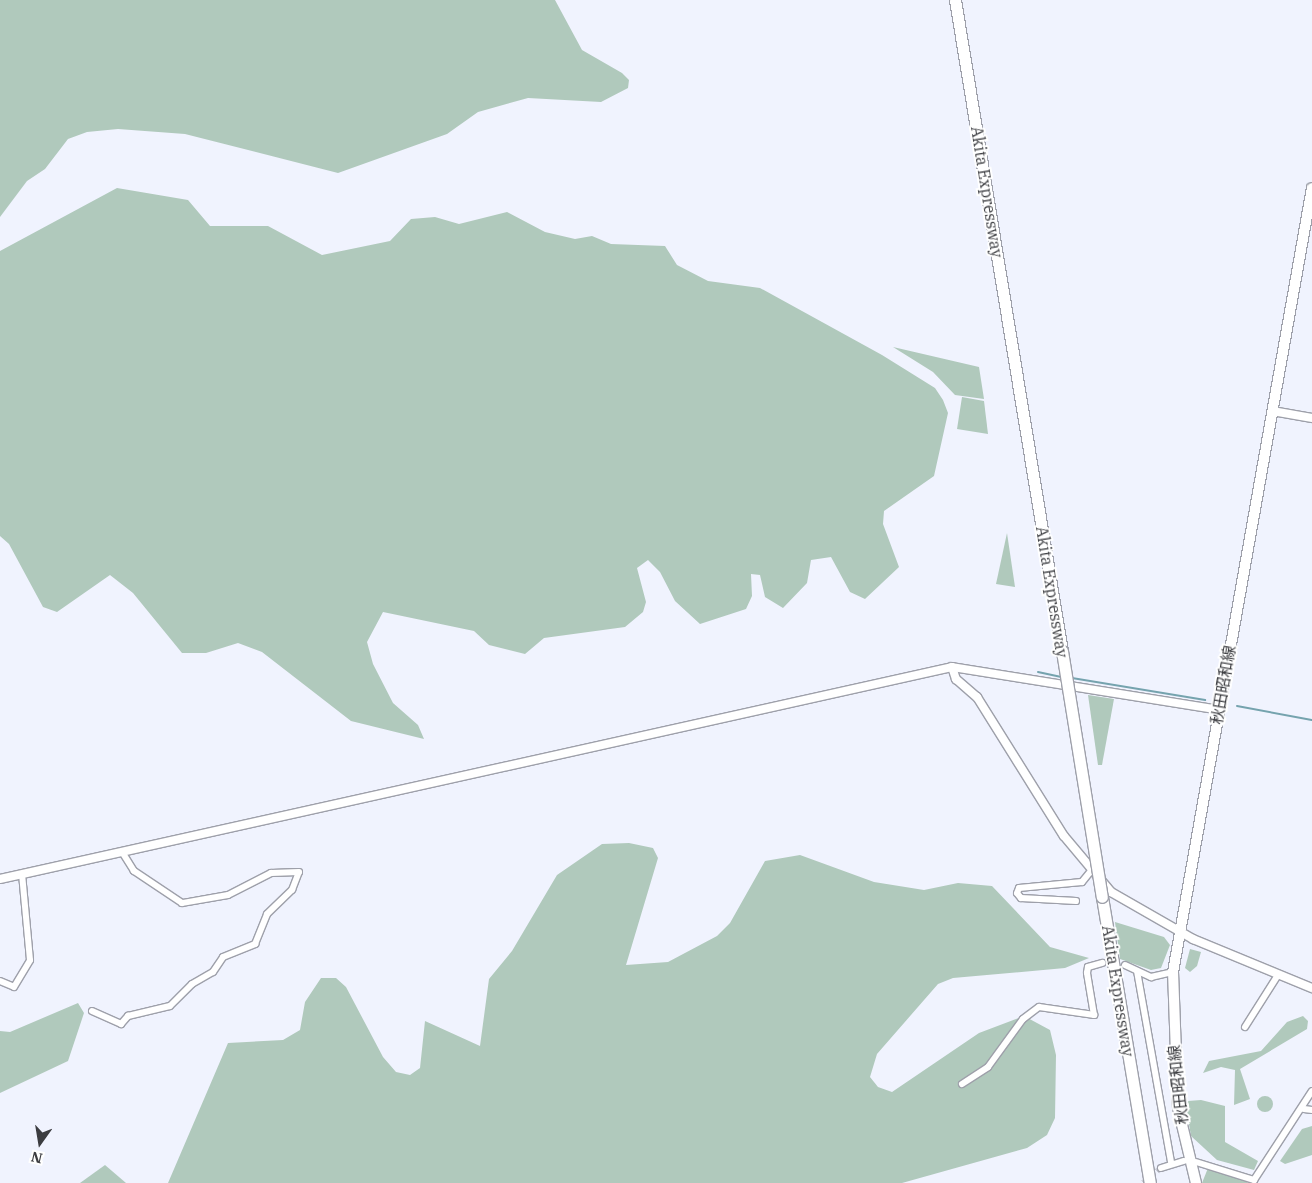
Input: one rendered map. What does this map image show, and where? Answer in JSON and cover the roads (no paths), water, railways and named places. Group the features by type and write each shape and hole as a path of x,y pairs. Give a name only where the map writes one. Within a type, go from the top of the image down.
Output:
{"highway":[{"name":"Akita Expressway","path":"955,0 1150,1183"}],"main road":[{"name":"秋田昭和線","path":"1196,1183 1178,1108 1173,972 1312,188"}],"street":[{"path":"1272,411 1312,418"},
{"path":"0,879 952,667 1219,710"},
{"path":"952,667 956,679 978,697 1090,872 1117,897 1180,930 1278,975 1312,988"},
{"path":"92,1011 121,1024 128,1016 170,1006 192,984 213,972 223,958 255,944 267,914 292,890 299,872 271,873 228,895 182,903 134,871 122,852"},
{"path":"1076,901 1021,898 1017,893 1019,888 1082,882 1090,872"},
{"path":"0,981 14,987 30,960 22,874"},
{"path":"962,1084 988,1067 1023,1019 1039,1007 1094,1015 1087,973 1088,967 1102,963"},
{"path":"1125,965 1151,977 1173,972"},
{"path":"1137,971 1171,1162"},
{"path":"1246,1027 1278,975"},
{"path":"1196,1162 1254,1180 1290,1123 1304,1109 1312,1091"},
{"path":"1304,1109 1312,1110"},
{"path":"1161,1168 1171,1162 1184,1161"}],"waterway":[{"path":"1038,672 1062,677"},
{"path":"1072,678 1205,700"},
{"path":"1237,706 1312,720"}],"tunnel":[{"path":"1143,1183 1161,1168"}]}
